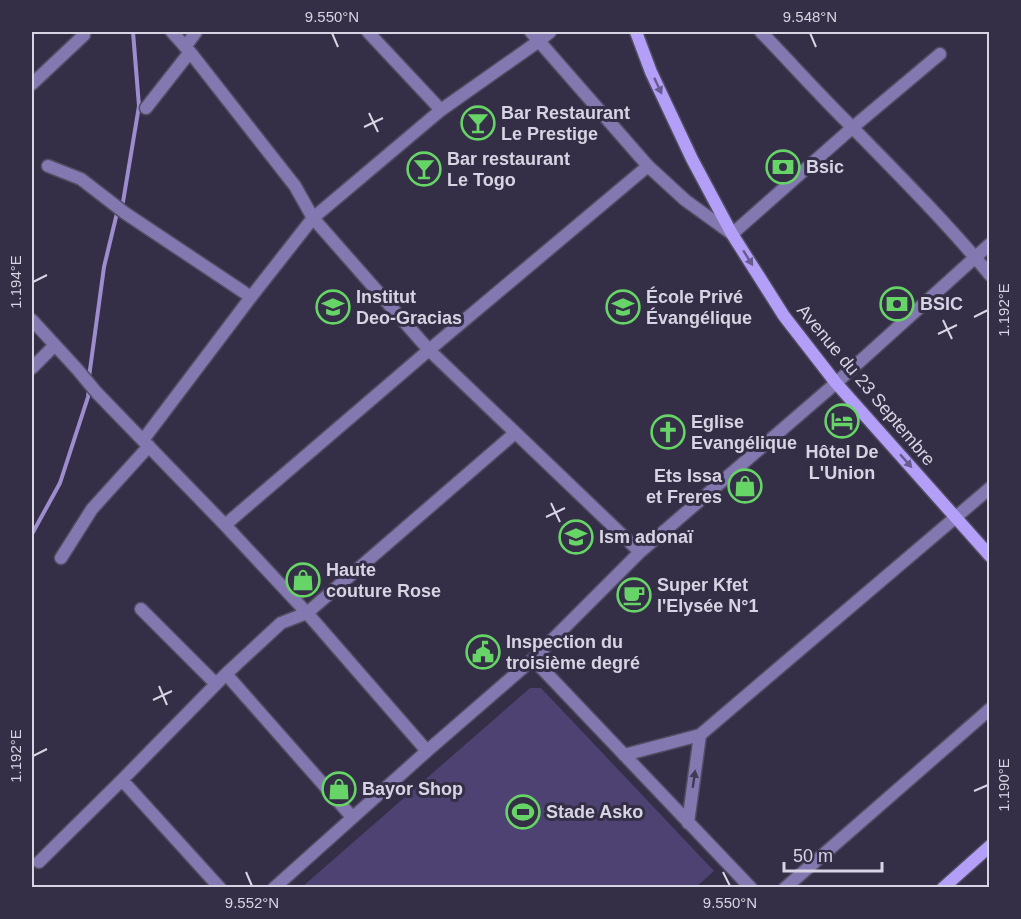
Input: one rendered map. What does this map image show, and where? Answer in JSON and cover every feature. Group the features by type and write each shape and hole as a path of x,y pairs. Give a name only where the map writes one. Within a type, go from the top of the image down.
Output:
{"main road":[{"name":"Avenue du 23 Septembre","path":"636,32 651,72 692,159 732,234 784,316 836,383 990,556"},
{"path":"943,888 990,846"}],"street":[{"path":"171,32 296,186 313,218 429,350 640,552"},
{"path":"146,108 187,49 196,32"},
{"path":"368,32 441,110"},
{"path":"61,558 92,509 146,443 251,297 313,218 441,110 535,36 550,32"},
{"path":"761,32 895,171 990,275"},
{"path":"32,84 84,35"},
{"path":"535,36 648,166 685,200 732,234 940,54"},
{"path":"48,166 81,179 125,213 251,297"},
{"path":"225,525 648,166"},
{"path":"274,888 533,659 640,552 836,383 990,244"},
{"path":"32,320 97,393 307,613 427,751"},
{"path":"32,368 55,345"},
{"path":"39,862 226,674 281,623 307,613 514,433"},
{"path":"624,755 700,735 990,488"},
{"path":"141,609 216,684"},
{"path":"533,659 751,888"},
{"path":"226,674 352,817"},
{"path":"785,888 990,708"},
{"path":"688,823 700,735"},
{"path":"122,780 220,888"}],"shaded area":[{"name":"Stade Asko","path":"530,688 541,688 714,871 695,888 302,887"}],"waterway":[{"path":"89,377 104,267 117,213 123,202 139,106 133,32"},
{"path":"32,534 60,483 89,388"}],"place":[{"name":"Bar Restaurant Le Prestige","path":"478,123"},
{"name":"Bsic","path":"783,167"},
{"name":"Bar restaurant Le Togo","path":"424,169"},
{"name":"BSIC","path":"897,304"},
{"name":"Institut Deo-Gracias","path":"333,307"},
{"name":"École Privé Évangélique","path":"623,307"},
{"name":"Hôtel De L'Union","path":"842,421"},
{"name":"Eglise Evangélique","path":"668,432"},
{"name":"Ets Issa et Freres","path":"745,486"},
{"name":"Ism adonaï","path":"576,537"},
{"name":"Haute couture Rose","path":"303,580"},
{"name":"Super Kfet l'Elysée N°1","path":"634,595"},
{"name":"Inspection du troisième degré","path":"483,652"},
{"name":"Bayor Shop","path":"339,789"},
{"name":"Stade Asko","path":"523,812"}]}
